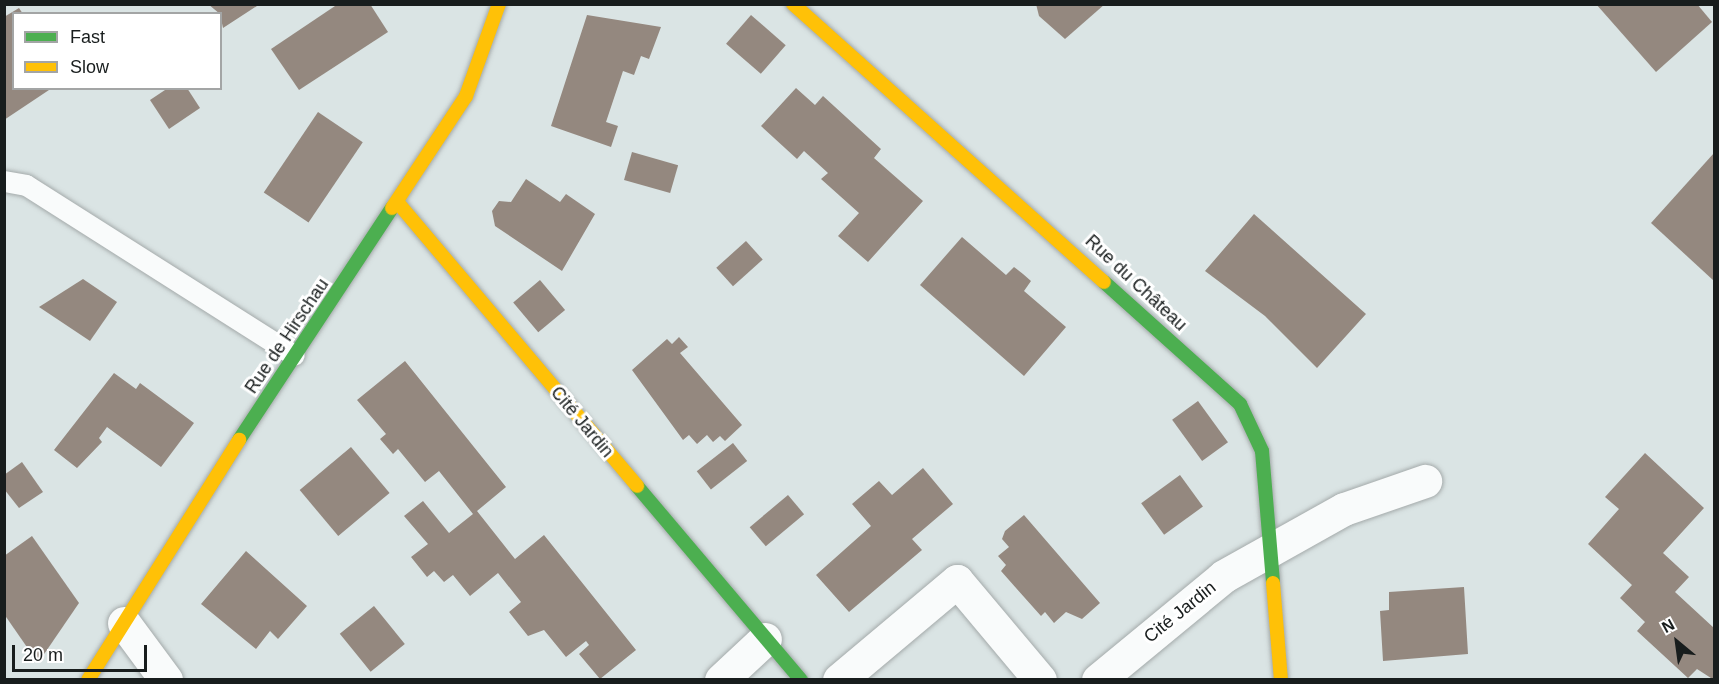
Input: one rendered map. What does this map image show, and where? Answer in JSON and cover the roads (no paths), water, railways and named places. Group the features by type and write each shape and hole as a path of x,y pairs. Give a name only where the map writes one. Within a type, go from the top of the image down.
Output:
{"street":[{"name":"Rue de Hirschau","path":"88,680 294,355 399,204 466,96 498,4"},
{"name":"Rue du Château","path":"794,4 1240,404 1262,451 1267,551 1281,680"},
{"name":"Cité Jardin","path":"399,204 801,680"},
{"name":"Cité Jardin","path":"1098,680 1224,576 1344,508 1425,481"},
{"path":"838,680 957,581 1040,680"},
{"path":"124,623 166,680"},
{"path":"722,680 765,639"}],"lane":[{"path":"4,181 26,184 294,355"}]}
